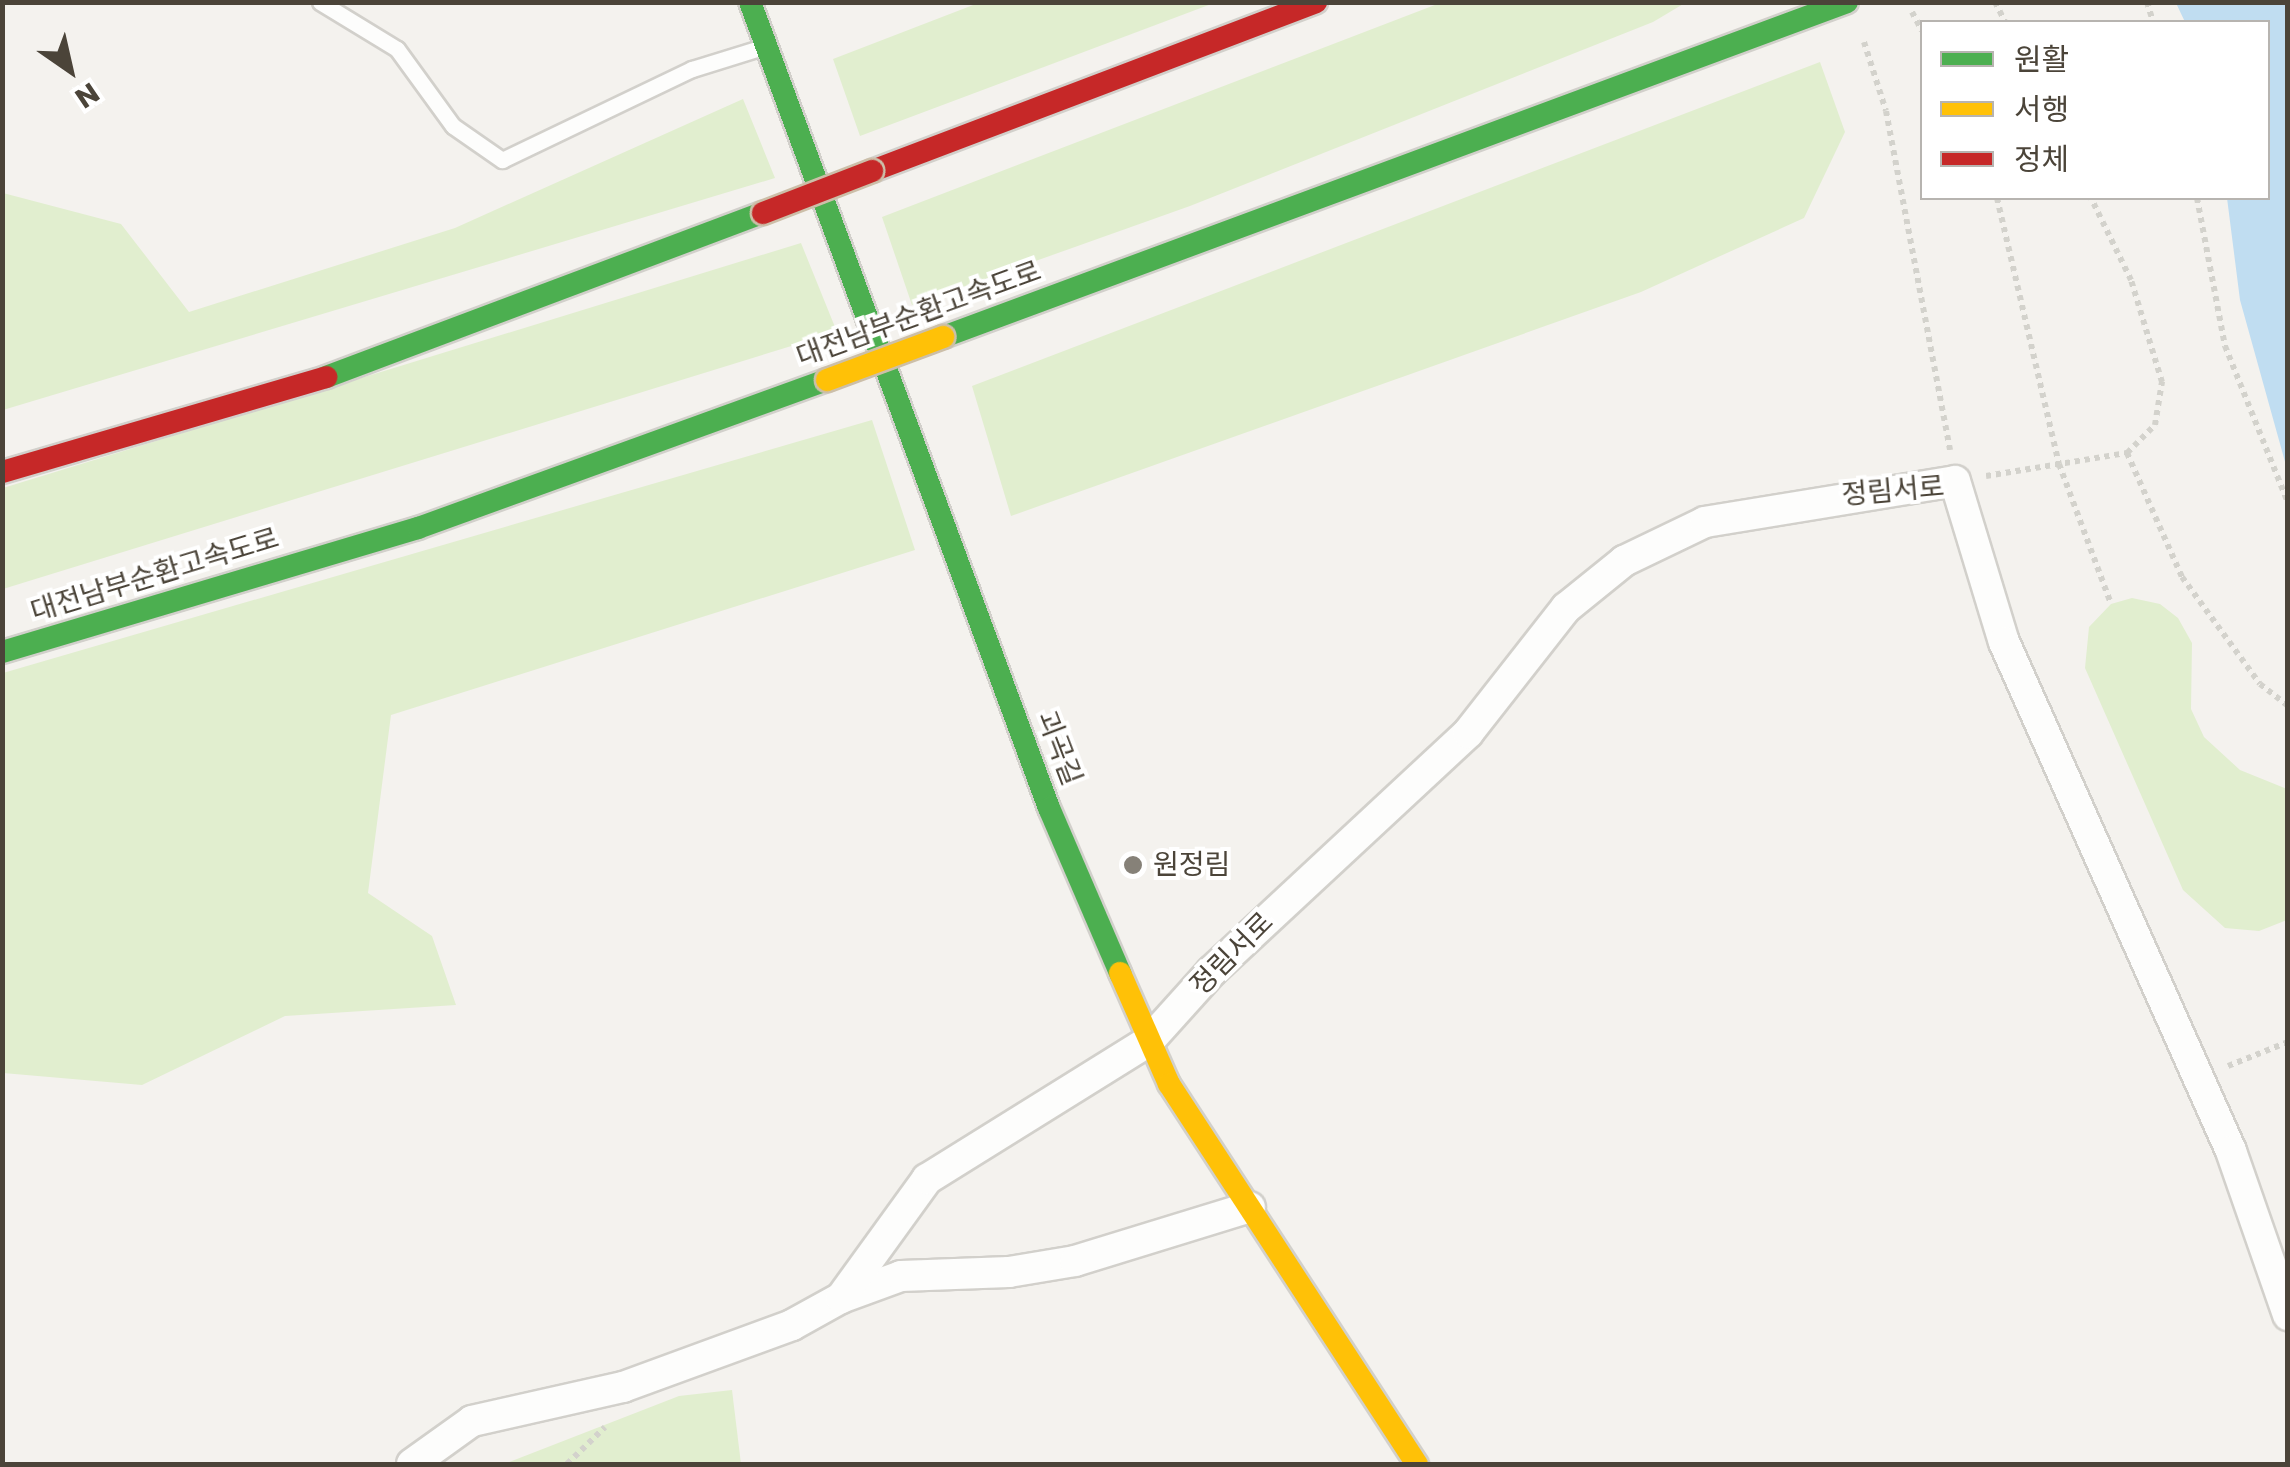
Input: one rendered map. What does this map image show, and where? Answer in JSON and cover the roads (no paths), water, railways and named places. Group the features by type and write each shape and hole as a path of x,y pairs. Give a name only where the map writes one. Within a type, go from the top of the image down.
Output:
{"main road":[{"name":"괴곡길","path":"750,2 1049,808 1169,1084 1416,1464"},
{"path":"2,472 337,374 1316,2"},
{"name":"대전남부순환고속도로","path":"2,652 418,528 1847,2"}],"street":[{"name":"정림서로","path":"841,1298 927,1179 1150,1041 1240,944 1468,732 1566,608 1624,562 1705,522 1955,481 2004,642 2231,1151 2288,1315"},
{"path":"412,1464 472,1421 623,1387 792,1325 841,1298 900,1276 1010,1272 1075,1261 1250,1207"}],"lane":[{"path":"320,2 397,49 454,126 502,160 692,69 766,47"}],"water":[{"path":"2176,3 2287,3 2287,469 2240,300 2227,200 2270,200 2270,20 2184,20"}],"place":[{"name":"원정림","path":"1133,865"}]}
